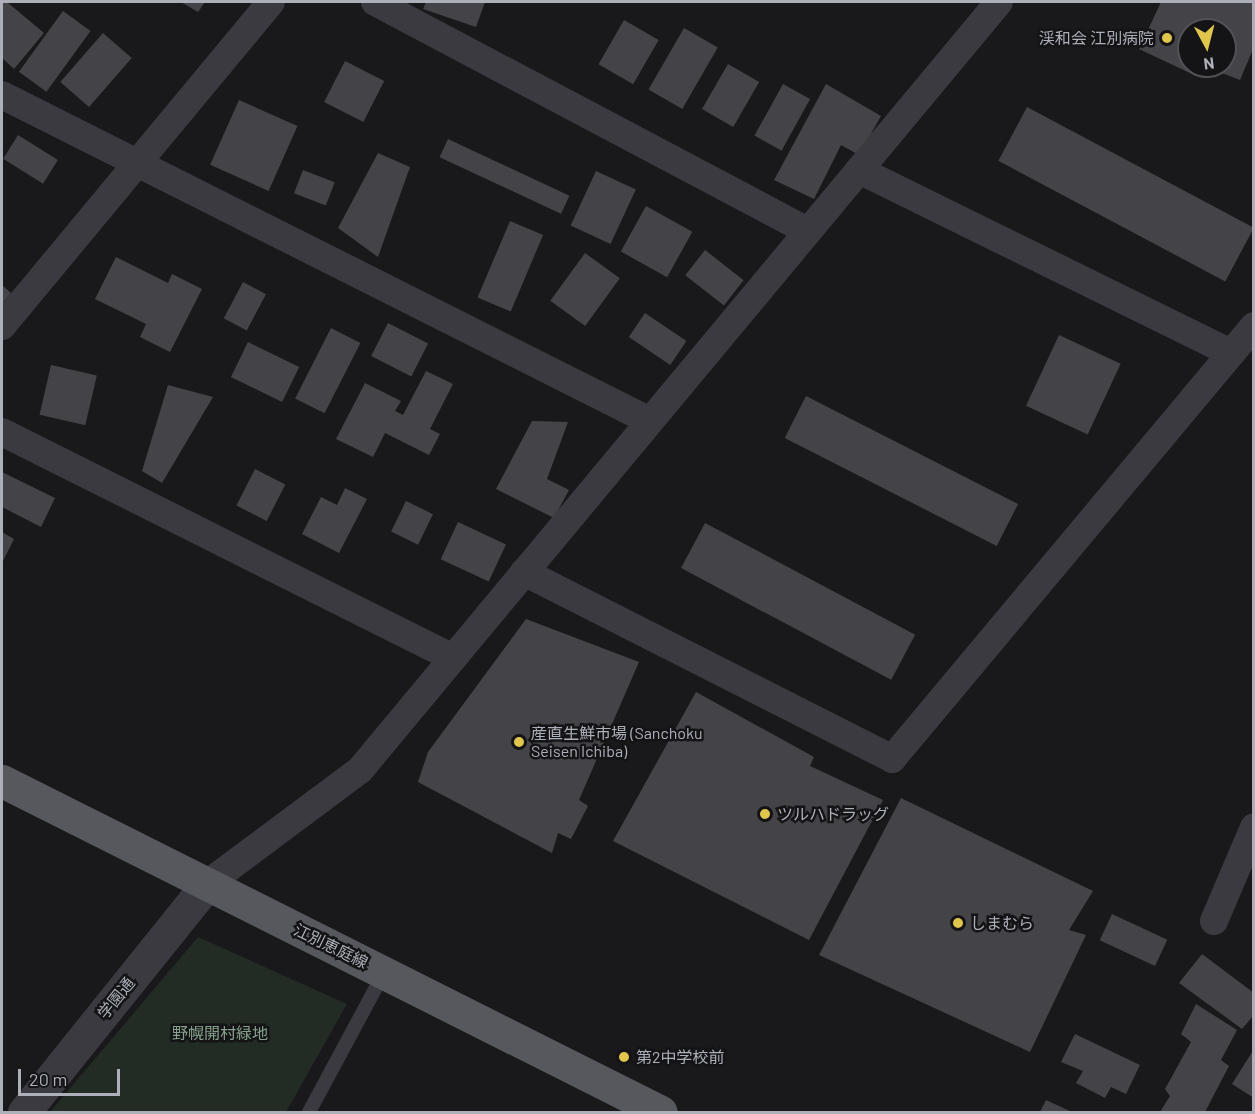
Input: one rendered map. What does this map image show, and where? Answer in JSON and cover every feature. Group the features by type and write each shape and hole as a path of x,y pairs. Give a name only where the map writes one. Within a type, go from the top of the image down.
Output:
{"main road":[{"name":"江別恵庭線","path":"2,781 661,1113"}],"street":[{"path":"2,326 271,2"},
{"path":"375,2 808,231"},
{"path":"207,884 360,770 999,2"},
{"path":"2,95 650,421"},
{"path":"859,170 1231,353"},
{"path":"524,572 892,759 1254,326"},
{"path":"2,432 453,658"},
{"path":"1214,921 1254,827"},
{"name":"学園通","path":"24,1113 207,884"}],"lane":[{"path":"309,1113 384,973"}],"green space":[{"name":"野幌開村緑地","path":"198,937 347,1004 286,1112 50,1112"}],"building":[{"path":"2,2 7,2 44,33 14,69 2,58"},
{"path":"181,2 205,2 198,12"},
{"path":"426,2 485,2 476,27 423,9"},
{"name":"渓和会 江別病院","path":"1161,2 1254,2 1254,47 1240,80 1235,78 1237,78 1237,18 1177,18 1177,67 1139,49"},
{"path":"63,11 91,31 46,92 19,72"},
{"path":"624,20 659,40 633,84 598,64"},
{"path":"684,28 718,48 682,109 648,89"},
{"path":"103,33 132,58 89,107 60,82"},
{"path":"345,61 384,81 363,122 324,102"},
{"path":"728,64 759,82 733,127 702,109"},
{"path":"783,84 810,99 782,151 754,136"},
{"path":"826,84 881,116 859,155 841,145 814,199 774,180"},
{"path":"239,100 297,126 269,191 210,165"},
{"path":"1027,107 1254,228 1225,282 998,161"},
{"path":"18,135 58,160 43,184 3,159"},
{"path":"448,139 569,196 561,214 440,157"},
{"path":"378,153 410,167 378,257 338,228"},
{"path":"303,170 335,182 326,206 294,193"},
{"path":"596,171 636,190 611,244 571,225"},
{"path":"646,206 692,232 667,277 621,251"},
{"path":"510,221 543,235 511,311 478,297"},
{"path":"705,250 744,280 724,305 685,275"},
{"path":"585,253 620,278 585,326 550,301"},
{"path":"116,257 168,283 172,274 202,289 170,352 140,337 146,324 95,299"},
{"path":"243,282 266,294 247,330 224,318"},
{"path":"2,285 11,293 2,304"},
{"path":"645,313 686,341 670,365 629,337"},
{"path":"388,323 428,343 411,376 371,356"},
{"path":"331,328 360,343 325,413 295,398"},
{"path":"1059,335 1121,364 1088,434 1026,406"},
{"path":"248,342 299,367 282,402 231,377"},
{"path":"51,365 97,376 85,425 40,415"},
{"path":"426,371 453,384 430,429 440,434 429,455 385,433 373,457 336,439 365,383 401,401 395,411 403,415"},
{"path":"168,385 213,397 162,483 142,471"},
{"path":"806,396 1018,504 997,546 785,438"},
{"path":"532,421 568,422 547,479 569,490 554,518 496,489"},
{"path":"255,469 285,484 267,521 236,506"},
{"path":"2,472 55,498 41,527 2,507"},
{"path":"345,488 367,499 339,553 302,534 321,497 337,505"},
{"path":"406,501 433,514 418,545 391,532"},
{"path":"458,522 506,544 489,582 441,559"},
{"path":"705,523 915,635 891,680 681,568"},
{"path":"2,532 14,539 2,563"},
{"path":"526,619 639,662 579,800 588,806 571,839 558,833 552,853 418,782 428,752"},
{"path":"696,692 814,757 810,766 883,800 809,940 613,841"},
{"path":"901,798 1093,891 1069,930 1086,935 1030,1052 819,955"},
{"path":"1112,914 1167,940 1155,966 1100,940"},
{"path":"1202,954 1254,993 1254,1015 1242,1029 1179,983"},
{"path":"1196,1004 1237,1030 1221,1060 1229,1066 1205,1112 1160,1112 1170,1096 1165,1089 1191,1042 1181,1034"},
{"path":"1075,1034 1140,1065 1126,1094 1111,1087 1105,1098 1076,1083 1083,1071 1061,1062"},
{"path":"1254,1049 1254,1098 1232,1084"},
{"path":"1046,1100 1072,1112 1040,1112"}],"place":[{"name":"渓和会 江別病院","path":"1167,38"},
{"name":"産直生鮮市場 (Sanchoku Seisen Ichiba)","path":"519,742"},
{"name":"ツルハドラッグ","path":"765,814"},
{"name":"しまむら","path":"958,923"},
{"name":"第2中学校前","path":"624,1057"}]}
